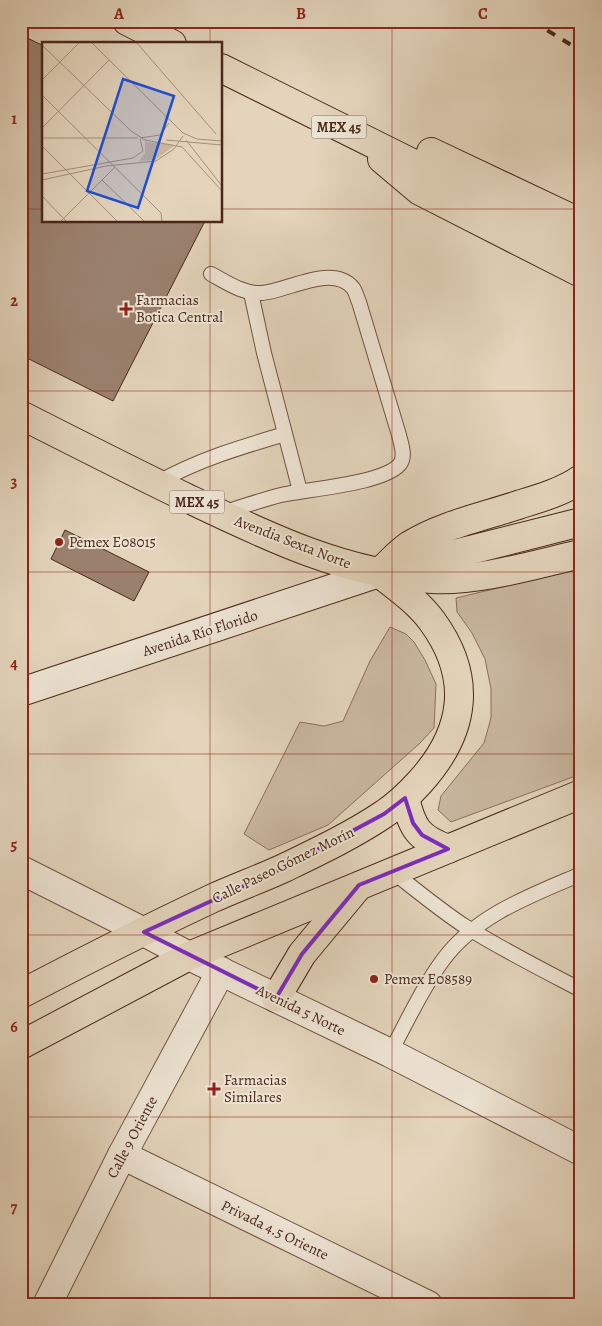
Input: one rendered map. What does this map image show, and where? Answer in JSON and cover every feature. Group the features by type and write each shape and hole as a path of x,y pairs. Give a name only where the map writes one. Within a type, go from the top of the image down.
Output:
{"main road":[{"path":"127,21 168,42"},
{"name":"MEX 45","path":"222,68 581,247"},
{"path":"364,139 401,143 433,152 581,223"},
{"path":"364,139 383,161 420,191 581,273"},
{"name":"Avendia Sexta Norte","path":"21,416 220,514 273,537 379,574"},
{"path":"379,574 399,553 422,538 441,530 541,498 575,483 581,478"},
{"path":"379,574 581,522"},
{"path":"379,574 450,579 476,576 581,554"},
{"name":"Calle Paseo Gómez Morín","path":"21,994 212,898 285,867 384,814 405,798 431,770 442,753 454,727 460,701 458,673 449,648 432,621 417,604 379,574"},
{"path":"21,1044 189,956 581,794"},
{"path":"405,798 412,823 422,836 448,849"},
{"path":"276,998 302,954 360,886"}],"street":[{"name":"Avenida Río Florido","path":"21,692 379,574"},
{"name":"Avenida 5 Norte","path":"21,870 189,956 390,1053 581,1151"},
{"name":"Calle 9 Oriente","path":"47,1305 122,1155 221,971"},
{"name":"Privada 4.5 Oriente","path":"122,1155 428,1305"}],"lane":[{"path":"211,274 251,293 275,291 312,279 324,278 346,282 354,289 403,454 401,463 394,470 335,488 300,491 220,514"},
{"path":"251,293 300,491"},
{"path":"157,483 175,472 213,456 285,434"},
{"path":"394,872 439,908 472,930 505,950 581,990"},
{"path":"390,1053 439,966 456,945 472,930 488,918 581,874"}],"highlighted area":[{"path":"405,798 413,823 422,835 448,849 359,885 302,954 276,998 144,932 285,867 384,814"}],"shaded area":[{"path":"581,568 581,774 451,822 438,810 441,796 484,743 491,718 491,689 485,659 472,633 457,612 456,598"},
{"path":"390,627 406,634 414,642 436,684 434,728 419,744 328,825 269,850 244,834 300,722 324,726 343,721 370,661"}],"building":[{"path":"21,35 42,45 42,222 204,222 113,401 21,355"},
{"path":"65,530 149,572 134,601 51,559"}],"railway":[{"path":"532,21 581,51"}],"place":[{"name":"Farmacias Botica Central","path":"126,309"},
{"name":"Pemex E08015","path":"59,542"},
{"name":"Pemex E08589","path":"374,979"},
{"name":"Farmacias Similares","path":"214,1089"}]}
